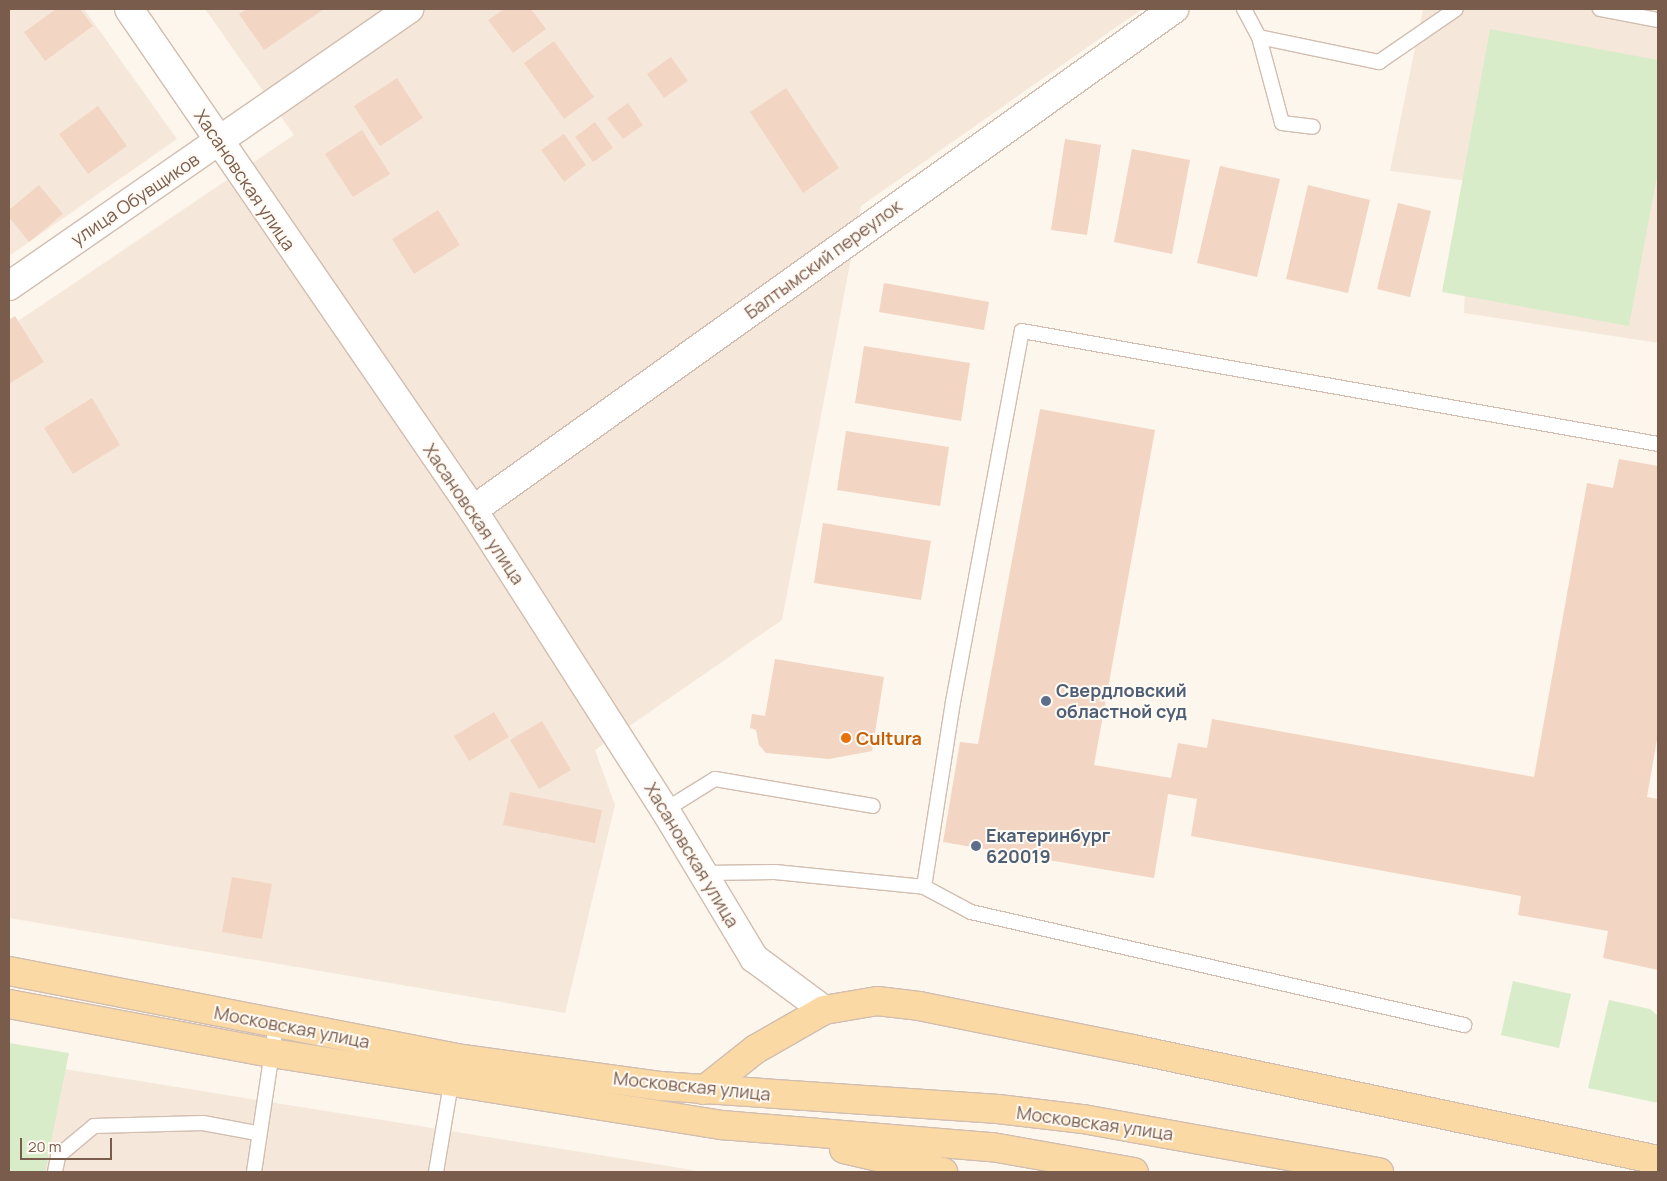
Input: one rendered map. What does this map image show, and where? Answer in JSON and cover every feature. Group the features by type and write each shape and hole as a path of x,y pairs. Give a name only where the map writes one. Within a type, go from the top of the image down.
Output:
{"main road":[{"name":"Московская улица","path":"9,971 456,1058 704,1090 998,1109 1194,1137 1380,1172"},
{"path":"704,1090 756,1049 824,1010 877,1001 920,1006 1658,1160"},
{"name":"Московская улица","path":"9,1004 272,1053 722,1125 992,1147 1134,1172"},
{"path":"722,1125 867,1163 943,1172"}],"street":[{"name":"Хасановская улица","path":"129,9 218,142 472,510 705,873 754,958 824,1010"},
{"name":"улица Обувщиков","path":"9,286 409,9"},
{"name":"Балтымский переулок","path":"472,510 1174,9"}],"lane":[{"path":"1244,9 1259,37 1282,123 1313,127"},
{"path":"1259,37 1380,62 1456,9"},
{"path":"1600,9 1658,20"},
{"path":"924,887 952,702 1022,331 1658,444"},
{"path":"665,810 715,779 873,806"},
{"path":"705,873 775,872 924,887 971,912 1464,1025"},
{"path":"254,1172 257,1133 276,1024"},
{"path":"436,1172 451,1083"},
{"path":"55,1172 58,1156 94,1126 203,1123 257,1133"}],"shaded area":[{"path":"9,9 84,9 177,139 9,256"},
{"path":"205,9 1142,9 861,206 782,620 595,750 615,805 565,1013 9,918 9,327 294,135"},
{"path":"1423,9 1658,9 1658,343 1464,313 1469,181 1390,171"},
{"path":"9,1060 705,1172 9,1172"}],"green space":[{"path":"1490,29 1658,60 1658,171 1629,326 1442,292"},
{"path":"1513,981 1571,994 1559,1048 1501,1035"},
{"path":"1609,1000 1650,1009 1658,1016 1658,1103 1588,1088"},
{"path":"9,1043 69,1053 45,1172 9,1172"}],"building":[{"path":"56,9 80,9 93,26 45,61 24,32"},
{"path":"247,9 324,9 264,50 239,14"},
{"path":"504,9 531,9 546,29 513,53 488,20"},
{"path":"554,41 594,97 564,119 524,63"},
{"path":"671,57 688,81 664,98 647,74"},
{"path":"397,78 423,118 380,146 354,106"},
{"path":"786,88 839,168 803,193 750,112"},
{"path":"628,103 643,125 623,139 607,118"},
{"path":"98,106 127,146 88,174 59,134"},
{"path":"595,122 613,148 593,162 575,137"},
{"path":"362,130 390,174 353,197 325,154"},
{"path":"564,134 586,165 564,182 541,150"},
{"path":"1065,139 1101,145 1087,235 1051,230"},
{"path":"1132,149 1190,160 1172,254 1114,242"},
{"path":"1220,166 1280,179 1257,277 1197,263"},
{"path":"39,185 63,214 29,242 9,217 9,210"},
{"path":"1308,185 1370,200 1348,293 1286,279"},
{"path":"1398,203 1431,211 1410,297 1377,289"},
{"path":"438,210 460,245 414,274 392,239"},
{"path":"884,283 989,302 984,330 879,312"},
{"path":"15,316 44,362 9,384 9,320"},
{"path":"864,346 970,363 961,421 855,403"},
{"path":"92,398 120,445 73,474 44,428"},
{"name":"Свердловский областной суд","path":"1040,409 1155,430 1094,765 1171,778 1178,743 1207,748 1212,719 1534,777 1587,483 1613,488 1619,459 1658,466 1658,734 1647,797 1658,799 1658,970 1603,958 1608,931 1518,915 1521,896 1191,836 1197,799 1168,794 1154,878 943,842 960,742 978,744"},
{"path":"846,431 949,447 940,506 837,490"},
{"path":"823,523 931,541 921,600 814,583"},
{"path":"775,659 884,677 872,751 829,759 766,753 759,745 756,730 750,728 752,714 765,716"},
{"path":"494,712 509,737 469,761 454,736"},
{"path":"542,721 571,770 539,789 510,740"},
{"path":"510,792 602,810 595,843 503,825"},
{"path":"232,877 272,884 262,939 222,932"}],"place":[{"name":"Свердловский областной суд","path":"1046,701"},
{"name":"Cultura","path":"846,738"},
{"name":"Екатеринбург 620019","path":"976,846"}]}
